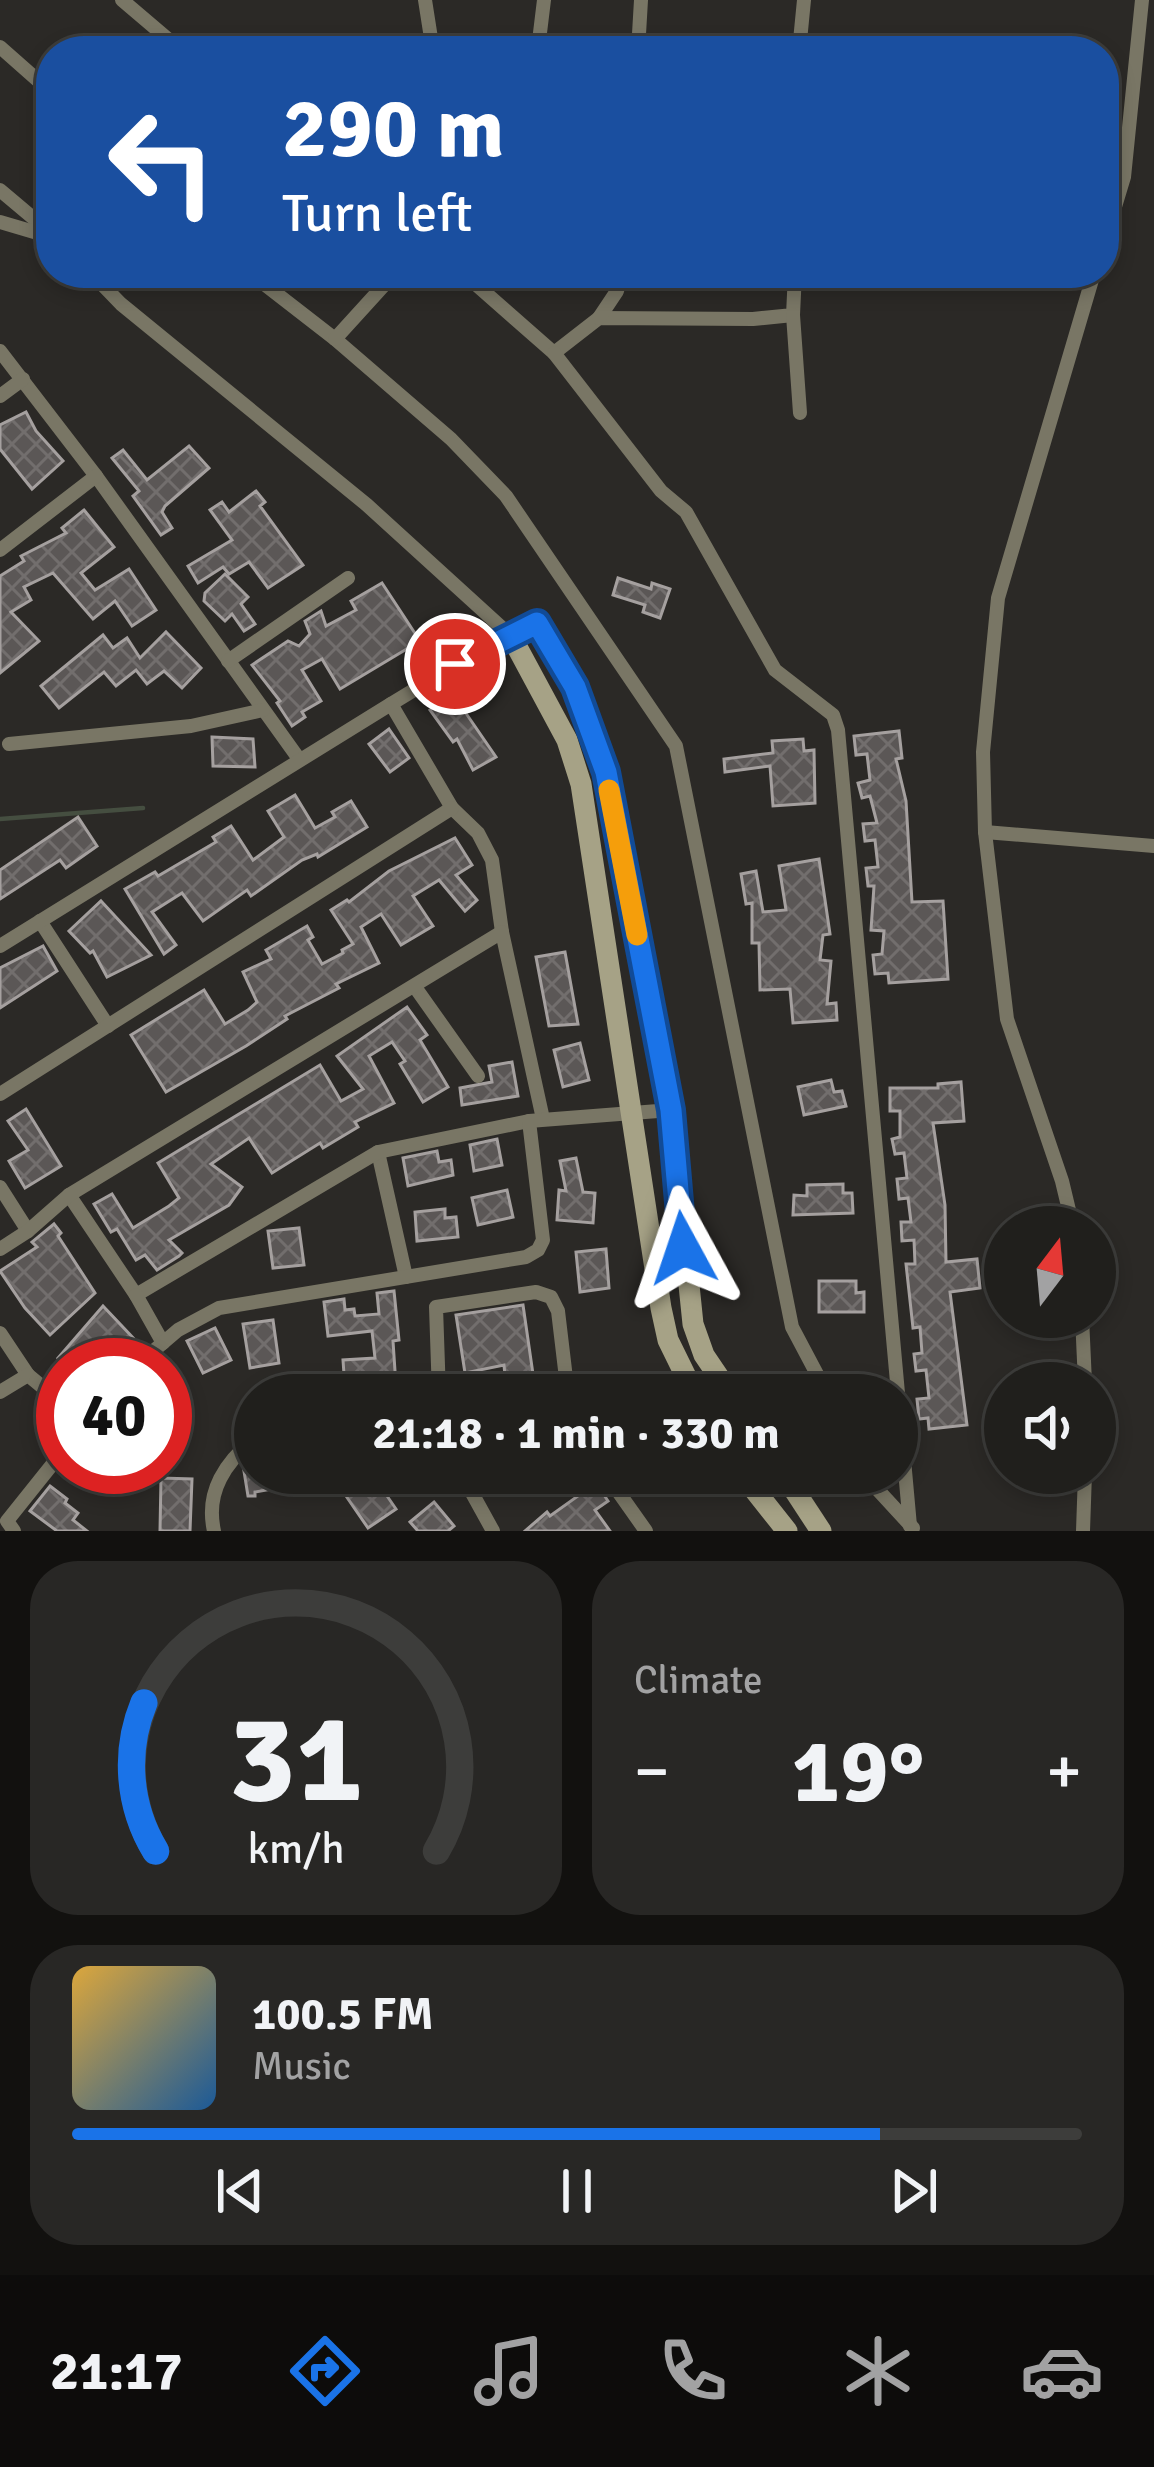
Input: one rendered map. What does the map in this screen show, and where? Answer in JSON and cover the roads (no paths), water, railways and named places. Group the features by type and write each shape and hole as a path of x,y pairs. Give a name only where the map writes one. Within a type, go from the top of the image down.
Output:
{"street":[{"path":"122,0 164,36"},
{"path":"424,0 430,36"},
{"path":"540,36 544,0"},
{"path":"639,36 641,0"},
{"path":"800,36 804,0"},
{"path":"1119,194 1142,0"},
{"path":"0,46 36,78"},
{"path":"0,190 36,222"},
{"path":"0,222 36,231"},
{"path":"106,288 367,506 511,636 558,723 581,784 668,1340 685,1374"},
{"path":"269,288 451,439 506,496 676,746 792,1327 817,1374"},
{"path":"335,339 381,288"},
{"path":"480,288 554,353 661,491 686,512 775,670 833,715 914,1528"},
{"path":"554,353 599,318 618,288"},
{"path":"795,288 800,413"},
{"path":"1068,1206 1007,1019 985,832 982,752 998,598 1090,288"},
{"path":"599,318 794,315"},
{"path":"0,351 299,758"},
{"path":"0,396 23,379"},
{"path":"0,550 96,476"},
{"path":"228,662 348,578"},
{"path":"0,946 299,758 537,623 575,687 606,772 671,1110 693,1324 717,1374"},
{"path":"169,1338 219,1308 526,1257 543,1240 536,1120 492,860 478,832 452,808 391,704"},
{"path":"8,744 191,726 263,710"},
{"path":"0,1094 452,808"},
{"path":"985,832 1154,846"},
{"path":"40,921 108,1026"},
{"path":"0,1249 69,1195 502,932"},
{"path":"415,987 478,1076"},
{"path":"136,1295 378,1152 536,1120 671,1110"},
{"path":"378,1152 406,1277"},
{"path":"0,1186 28,1231"},
{"path":"69,1195 160,1338"},
{"path":"438,1374 436,1307 536,1292 551,1297 558,1311 566,1374"},
{"path":"0,1334 36,1382"},
{"path":"0,1392 28,1375"},
{"path":"214,1531 216,1483 234,1456"},
{"path":"7,1521 36,1485"},
{"path":"473,1494 493,1531"},
{"path":"620,1494 646,1531"},
{"path":"758,1494 787,1531"},
{"path":"797,1494 821,1531"},
{"path":"882,1494 914,1528"},
{"path":"1083,1531 1084,1494"}],"waterway":[{"path":"0,819 143,808"}]}
